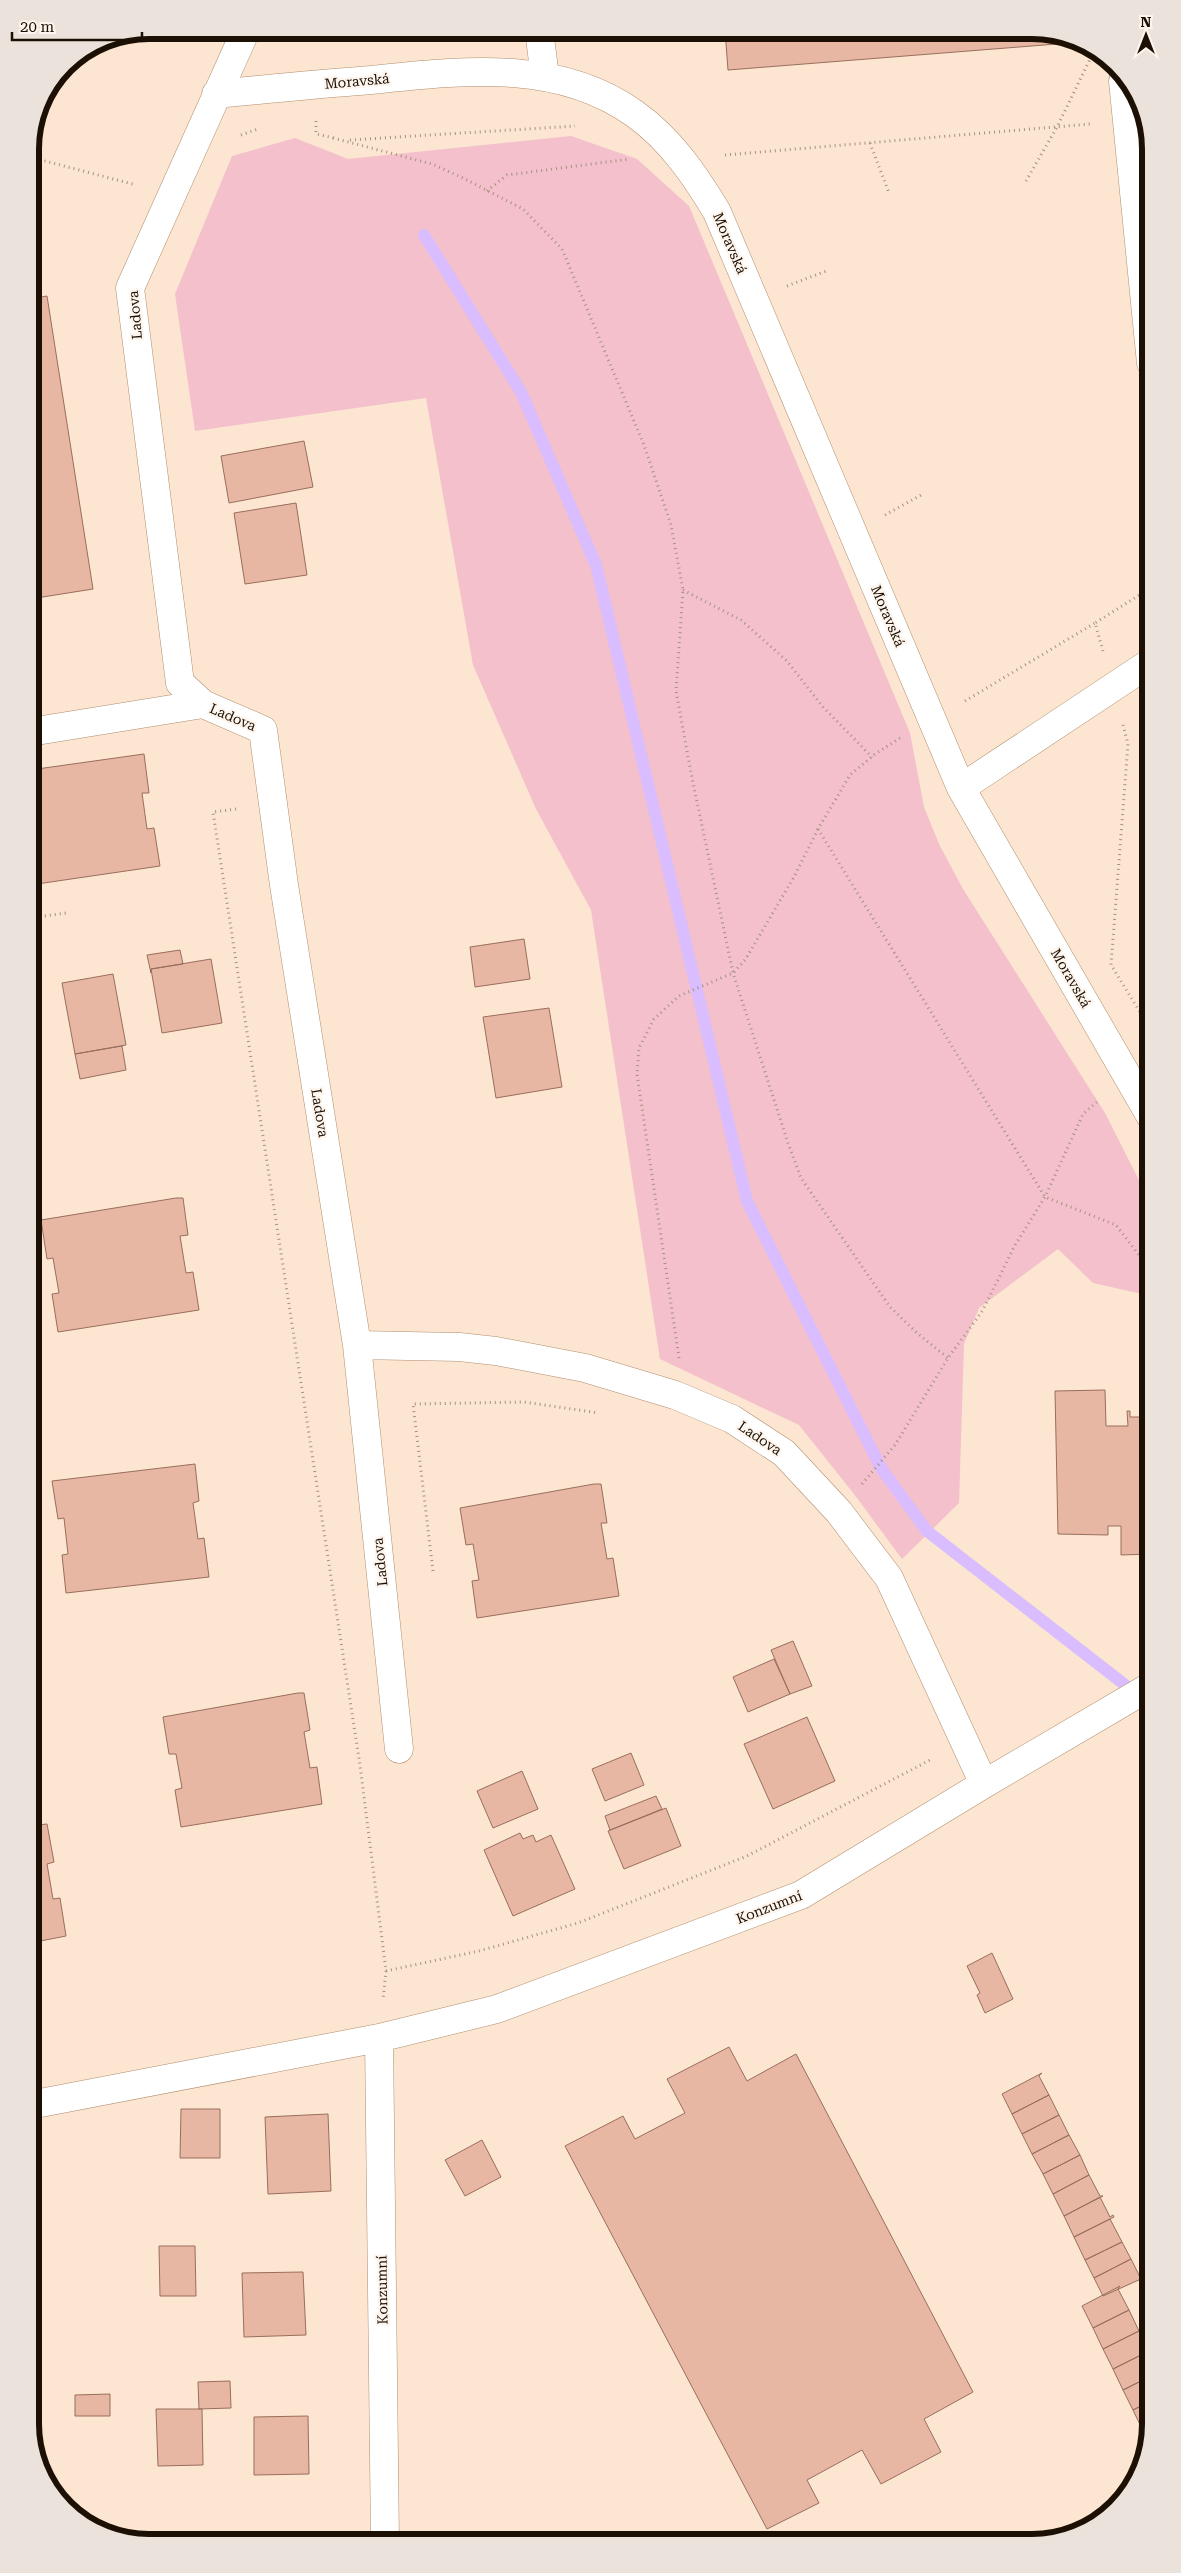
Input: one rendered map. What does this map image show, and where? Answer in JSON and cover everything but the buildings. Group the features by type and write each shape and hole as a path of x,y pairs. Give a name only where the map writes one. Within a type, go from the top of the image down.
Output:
{"street":[{"name":"Ladova","path":"242,39 130,288 180,683 203,704 263,730 357,1346 399,1749"},
{"path":"539,39 545,77"},
{"name":"Moravská","path":"216,94 452,72 492,71 545,77 584,86 634,113 673,148 717,212 961,788 1142,1101"},
{"path":"1124,88 1142,272"},
{"path":"961,788 1142,668"},
{"path":"39,731 203,704"},
{"name":"Ladova","path":"357,1346 458,1347 496,1350 585,1368 675,1395 732,1418 784,1453 839,1512 890,1578 984,1784"},
{"name":"Konzumní","path":"39,2103 379,2038 497,2009 801,1896 984,1784 1142,1691"},
{"name":"Konzumní","path":"379,2038 385,2534"}],"path":[{"path":"1026,181 1057,127 1091,57"},
{"path":"317,115 316,134 432,164 523,209 562,249 644,445 671,525 683,590 676,690 692,778 733,973 801,1178 890,1307 917,1333 948,1358"},
{"path":"721,155 1127,121"},
{"path":"232,138 266,126"},
{"path":"334,138 356,141 577,126"},
{"path":"870,143 888,193"},
{"path":"487,190 507,175 641,157 673,148"},
{"path":"39,159 171,195"},
{"path":"782,288 829,270"},
{"path":"878,519 921,495"},
{"path":"683,590 741,620 787,661 823,707 872,757"},
{"path":"964,702 1142,594"},
{"path":"1095,623 1128,744 1112,965 1142,1015"},
{"path":"675,1395 680,1369 637,1074 639,1048 654,1019 679,996 733,973 745,960 850,774 891,743"},
{"path":"273,804 213,812 360,1765 386,1971 379,2038"},
{"path":"818,829 1045,1197 1116,1225 1142,1259"},
{"path":"39,917 66,913"},
{"path":"873,1470 895,1445 948,1358 983,1310 1014,1245 1045,1197 1083,1114 1098,1101 1131,1081"},
{"path":"433,1570 413,1404 524,1402 606,1414"},
{"path":"386,1971 479,1951 578,1923 747,1856 936,1757"}],"shaded area":[{"path":"571,136 637,159 689,206 910,733 924,807 939,844 963,889 1105,1113 1142,1186 1142,1294 1093,1283 1058,1249 979,1308 964,1344 959,1503 902,1559 854,1494 799,1425 660,1359 591,910 536,809 473,665 426,398 195,431 175,294 232,156 295,138 348,159"}],"waterway":[{"path":"424,235 521,392 596,565 747,1201 881,1468 927,1531 1138,1695"}]}
